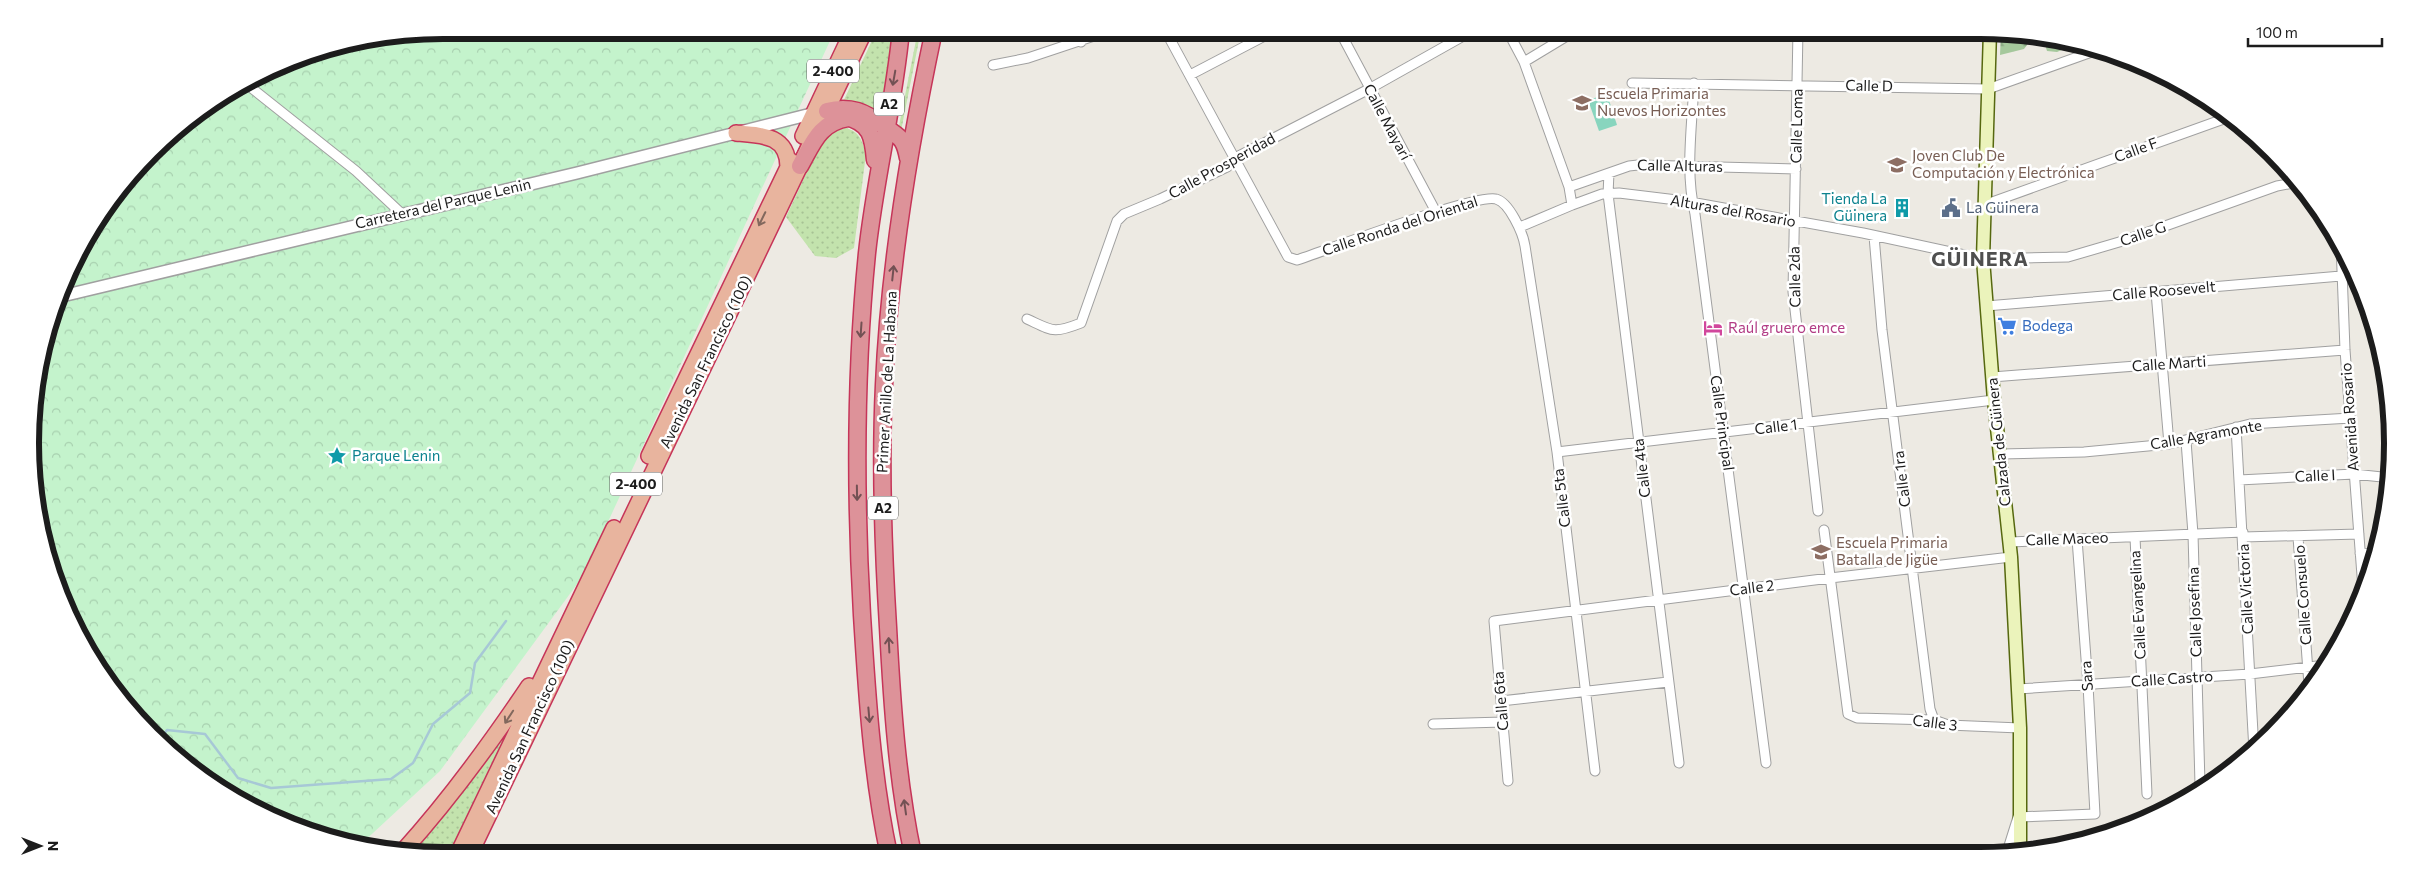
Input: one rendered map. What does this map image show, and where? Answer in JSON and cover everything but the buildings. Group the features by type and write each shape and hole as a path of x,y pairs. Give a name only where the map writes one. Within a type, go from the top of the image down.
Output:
{"highway":[{"name":"Avenida San Francisco (100)","path":"820,112 848,39"},
{"name":"Avenida San Francisco (100)","path":"473,847 794,166 820,112 860,39"},
{"name":"A2","path":"877,177 900,39"},
{"name":"Primer Anillo de La Habana","path":"912,847 898,759 890,661 883,550 882,446 889,310 909,161 932,39"},
{"path":"820,112 841,108 855,109 874,118 901,136 906,146 909,161"},
{"path":"820,112 861,122 869,132 877,177"},
{"path":"736,132 763,136 776,141 788,155 794,166 820,131 834,120 848,118"},
{"name":"Avenida San Francisco (100)","path":"461,847 555,647 794,166"},
{"name":"Primer Anillo de La Habana","path":"877,177 860,329 856,412 857,486 865,662 874,766 888,847"},
{"path":"408,845 436,815 468,775 555,647"}],"main road":[{"name":"Calzada de Güinera","path":"1990,39 1983,259 1994,400 2011,557 2020,728 2018,817 2020,845"}],"street":[{"path":"993,65 1028,58 1088,39"},
{"path":"1169,39 1235,158"},
{"path":"1190,75 1259,39"},
{"name":"Calle Mayarí","path":"1344,39 1436,212"},
{"name":"Calle Prosperidad","path":"1027,319 1050,329 1062,331 1082,323 1121,217 1227,166 1235,158 1369,89 1458,39"},
{"path":"1512,39 1524,62 1569,187 1572,205"},
{"path":"1524,62 1562,39"},
{"name":"Calle Loma","path":"1796,222 1798,39"},
{"name":"Calle D","path":"1632,83 1988,89 2087,54"},
{"name":"Calle Principal","path":"1694,83 1690,165 1693,203 1722,433 1745,589 1766,763"},
{"path":"251,87 356,171 402,214"},
{"name":"Carretera del Parque Lenin","path":"68,294 820,112"},
{"name":"Calle F","path":"1984,205 2222,119"},
{"name":"Calle Ronda del Oriental","path":"1235,158 1288,257 1297,260 1436,212 1481,199 1493,198 1503,203 1520,227"},
{"name":"Calle Alturas","path":"1569,187 1638,165 1796,169"},
{"name":"Calle 4ta","path":"1609,173 1608,194 1679,763"},
{"name":"Calle G","path":"1983,259 2068,257 2126,240 2277,186 2290,184"},
{"name":"Alturas del Rosario","path":"1520,227 1572,205 1608,194 1619,193 1693,203 1874,236 1983,259"},
{"name":"Calle 2da","path":"1796,222 1793,292 1818,510"},
{"name":"Calle 5ta","path":"1520,227 1525,246 1557,452 1595,771"},
{"name":"Calle 1ra","path":"1874,236 1882,330 1930,709 1934,720"},
{"name":"Avenida Rosario","path":"2341,260 2345,350 2362,576"},
{"name":"Calle Roosevelt","path":"1986,306 2341,276"},
{"path":"2156,292 2169,444"},
{"name":"Calle Marti","path":"1992,377 2345,350"},
{"name":"Calle 1","path":"1557,452 1994,400"},
{"name":"Calle Agramonte","path":"2001,454 2084,452 2169,444 2236,427 2351,418"},
{"name":"Calle Victoria","path":"2236,427 2253,741"},
{"name":"Calle Josefina","path":"2186,440 2193,534 2200,782"},
{"name":"Calle I","path":"2240,480 2354,474 2382,477"},
{"path":"1824,530 1830,578"},
{"name":"Calle Maceo","path":"2010,542 2193,534 2298,536 2359,534"},
{"name":"Calle Consuelo","path":"2298,536 2309,678"},
{"name":"Calle Evangelina","path":"2135,537 2147,794"},
{"name":"Sara","path":"2018,817 2094,814 2088,685 2077,539"},
{"path":"2360,553 2368,553"},
{"name":"Calle 2","path":"1494,621 2011,557"},
{"name":"Calle 3","path":"1830,578 1846,706 1850,716 1857,718 1934,720 1948,725 2020,728"},
{"name":"Calle 6ta","path":"1494,621 1508,781"},
{"name":"Calle Castro","path":"2018,689 2250,674 2318,665"},
{"path":"1502,701 1668,682"},
{"path":"1433,724 1503,722"},
{"path":"2009,846 2018,817"}],"green space":[{"name":"Parque Lenin","path":"831,39 583,576 440,771 366,839 313,826 264,806 218,779 197,764 176,747 139,710 107,668 80,622 60,573 42,496 40,469 40,417 42,390 47,364 60,313 80,264 107,218 122,197 139,176 176,139 218,107 241,93 264,80 313,60 390,42 417,40"},
{"path":"873,39 893,39 879,115 842,104"},
{"path":"916,39 919,39 901,131 898,131"},
{"path":"2001,40 2029,42 2024,49 2000,55"},
{"path":"2045,44 2065,48 2057,52 2047,51"},
{"path":"1607,94 1617,125 1599,131 1588,100"},
{"path":"843,127 859,136 866,154 854,248 836,258 815,256 786,217 819,146 830,133"},
{"path":"522,703 454,847 410,846"}],"waterway":[{"path":"163,735 167,730 205,734 238,778 271,788 391,779 413,763 433,724 470,693 475,663 506,621"}],"place":[{"name":"Escuela Primaria Nuevos Horizontes","path":"1582,103"},
{"name":"Joven Club De Computación y Electrónica","path":"1897,165"},
{"name":"Tienda La Güinera","path":"1902,208"},
{"name":"La Güinera","path":"1951,208"},
{"name":"Bodega","path":"2007,326"},
{"name":"Raúl gruero emce","path":"1713,328"},
{"name":"Parque Lenin","path":"337,456"},
{"name":"Escuela Primaria Batalla de Jigüe","path":"1821,552"}],"district":[{"name":"GÜINERA","path":"1980,259"}]}
